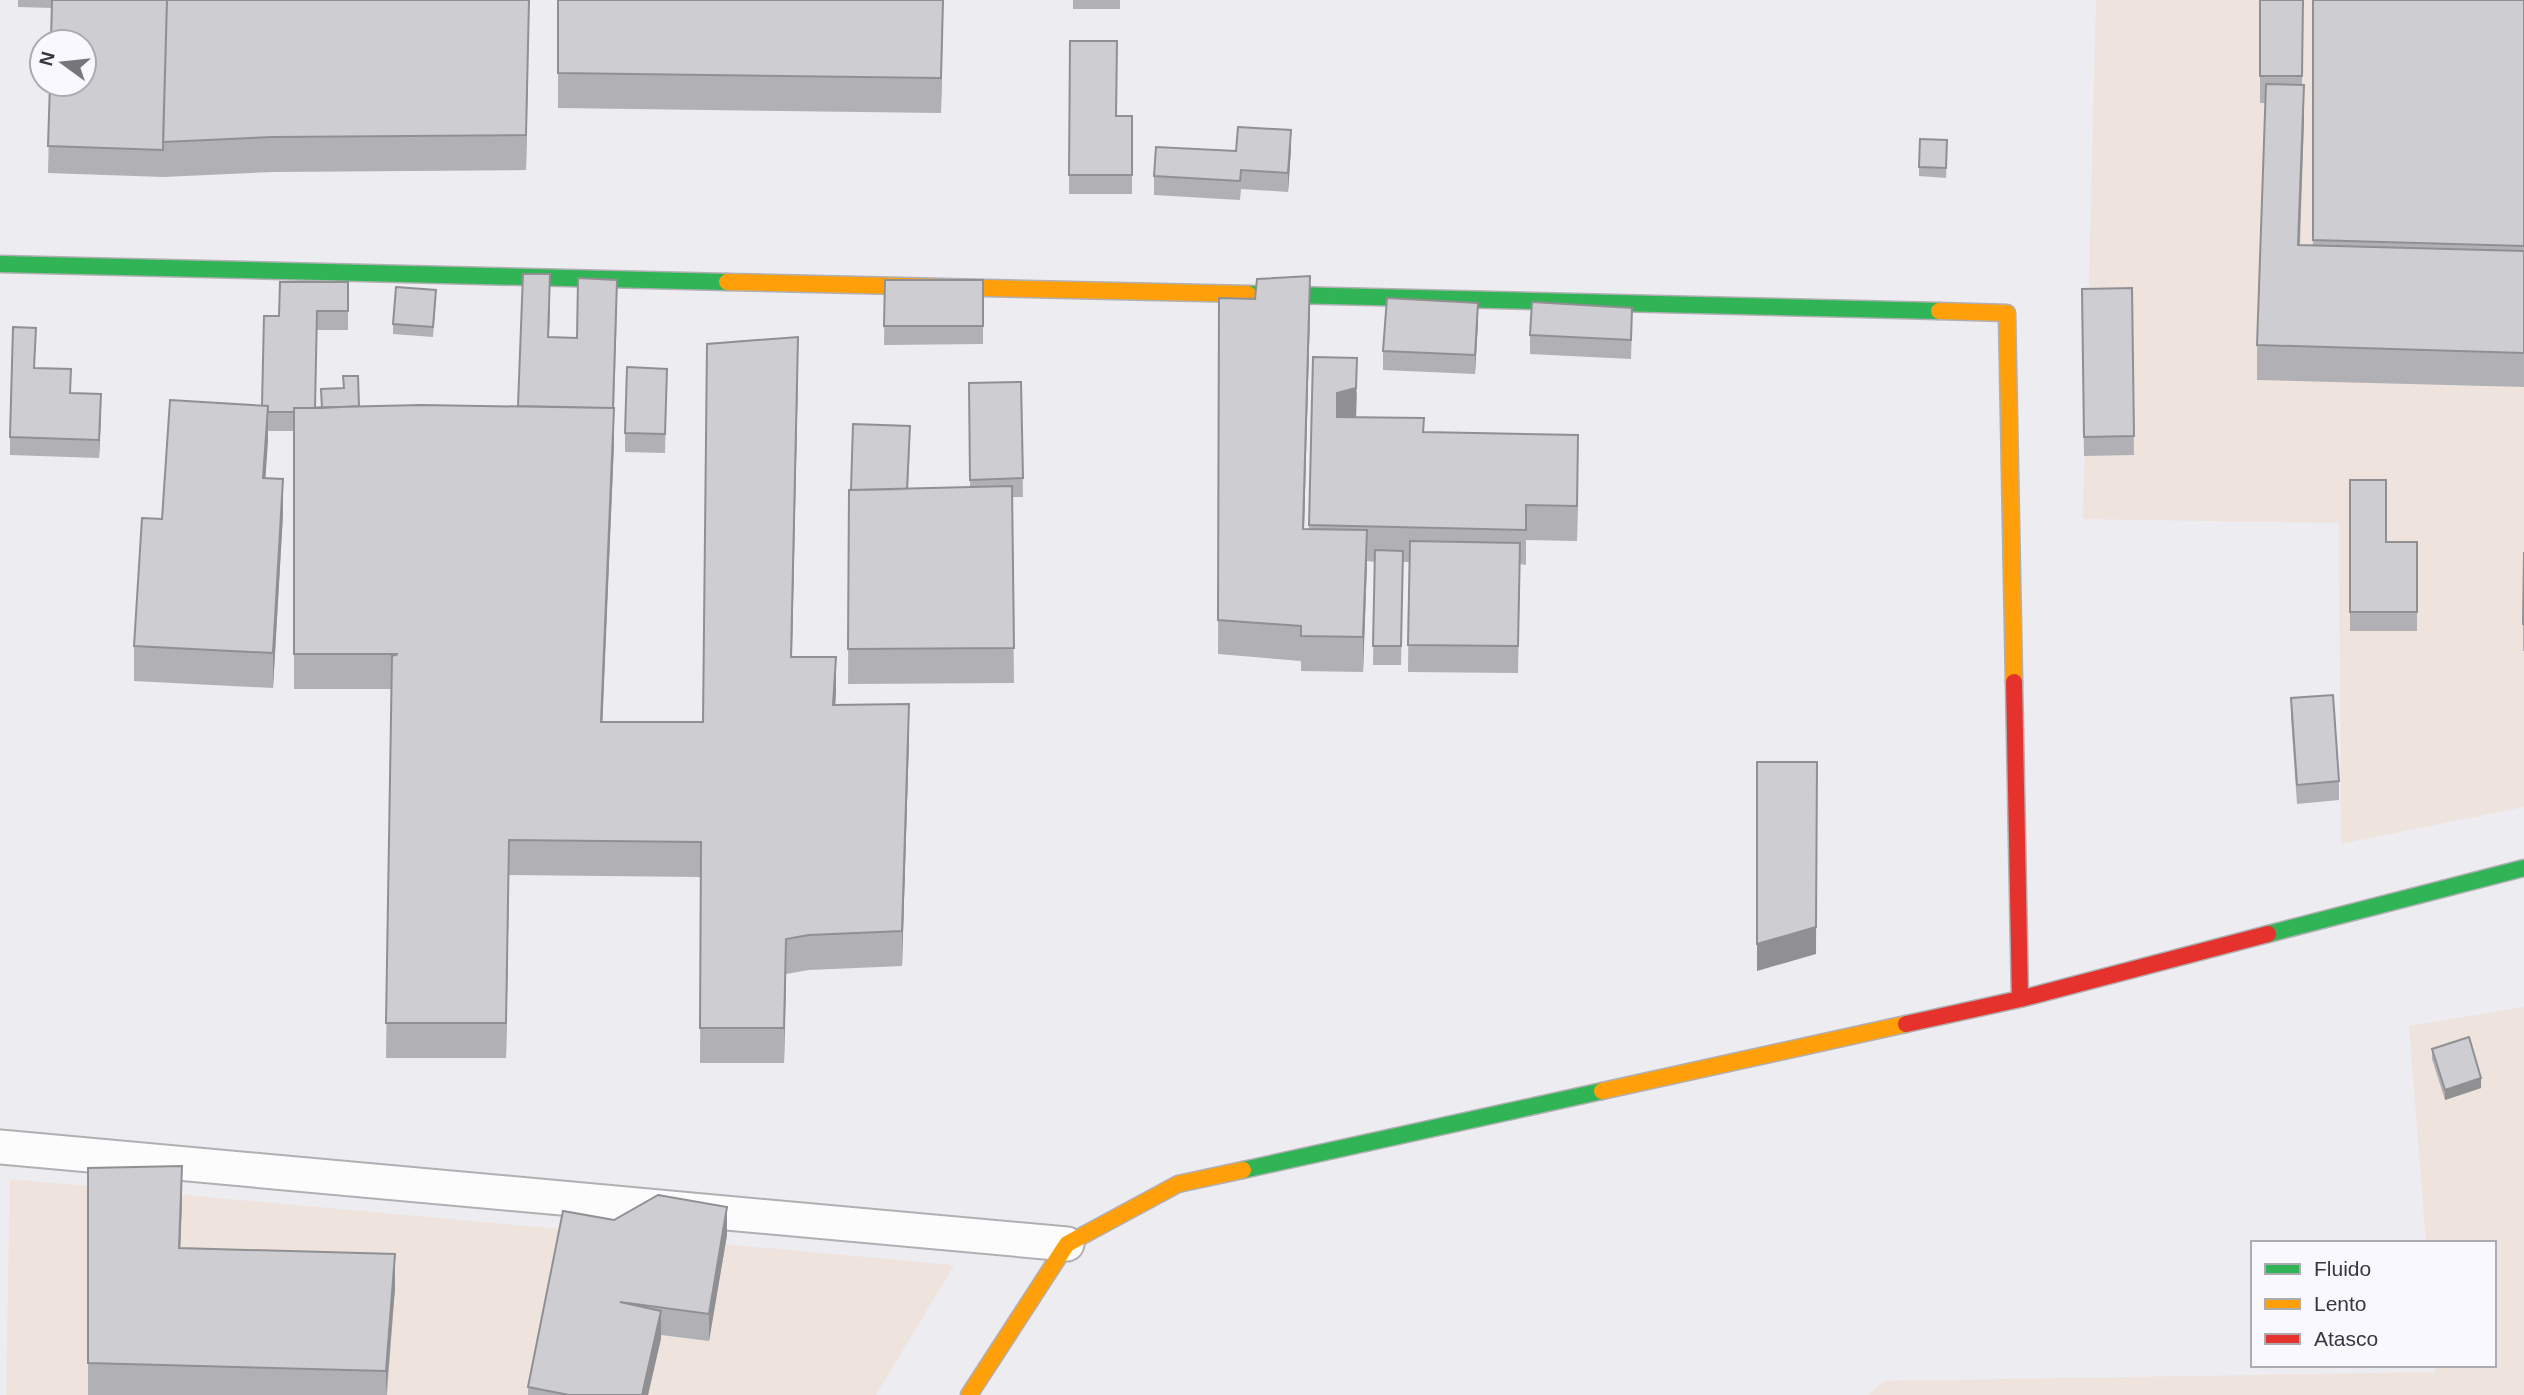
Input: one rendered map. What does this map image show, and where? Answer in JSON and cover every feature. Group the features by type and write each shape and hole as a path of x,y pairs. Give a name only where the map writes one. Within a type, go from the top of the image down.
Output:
{"street":[{"path":"0,264 2007,313 2020,999"},
{"path":"969,1395 1067,1244 1178,1184 2020,999 2524,868"},
{"path":"0,1147 1067,1244"}],"shaded area":[{"path":"2096,0 2524,0 2524,807 2341,844 2339,523 2083,519"},
{"path":"2524,1007 2524,1395 1869,1395 1884,1381 2435,1372 2435,1367 2496,1367 2496,1241 2426,1241 2409,1026"},
{"path":"10,1179 954,1265 876,1395 6,1395"}],"building":[{"path":"52,0 167,0 163,150 48,146 50,98 98,98 98,28 51,28"},
{"path":"167,0 529,0 526,135 273,137 163,142"},
{"path":"558,0 943,0 941,78 558,73"},
{"path":"2260,0 2303,0 2302,76 2260,76"},
{"path":"2313,0 2524,0 2524,246 2313,240"},
{"path":"1070,41 1117,41 1116,116 1132,116 1132,175 1069,175"},
{"path":"2266,84 2304,85 2298,245 2524,251 2524,353 2257,345"},
{"path":"1238,127 1291,130 1288,173 1241,170 1240,181 1154,176 1156,147 1236,151"},
{"path":"1920,139 1947,140 1946,168 1919,167"},
{"path":"523,274 550,274 548,337 577,338 578,278 617,280 613,408 518,406"},
{"path":"1310,276 1303,529 1367,530 1363,637 1301,636 1301,626 1218,620 1219,298 1255,299 1257,279"},
{"path":"885,280 983,280 983,326 884,326"},
{"path":"280,282 348,282 348,311 317,311 315,408 294,408 294,412 268,412 268,406 262,406 264,316 279,316"},
{"path":"396,287 436,290 433,327 393,324"},
{"path":"2132,288 2134,436 2084,437 2082,289"},
{"path":"1387,298 1478,303 1475,355 1383,351"},
{"path":"1532,302 1632,308 1631,340 1530,335"},
{"path":"13,327 36,328 34,368 71,369 70,393 101,394 99,440 10,437"},
{"path":"798,337 791,657 836,657 833,705 909,704 902,931 809,935 786,939 784,1028 700,1028 701,842 509,840 506,1023 386,1023 392,656 398,654 294,654 294,408 421,405 614,408 601,722 703,722 707,344"},
{"path":"1313,357 1357,358 1356,388 1337,393 1337,417 1424,418 1423,432 1578,435 1577,506 1526,505 1526,530 1309,525"},
{"path":"627,367 667,369 665,434 625,433"},
{"path":"343,376 358,376 359,406 322,408 321,389 344,388"},
{"path":"1021,382 1023,478 970,480 969,383"},
{"path":"170,400 268,406 263,478 283,479 273,653 134,646 142,518 162,519"},
{"path":"853,424 910,426 907,489 851,490"},
{"path":"2350,480 2386,480 2386,542 2417,542 2417,612 2350,612"},
{"path":"1012,486 1014,648 848,649 849,490"},
{"path":"1410,541 1520,543 1518,646 1408,645"},
{"path":"1375,550 1403,551 1401,646 1373,646"},
{"path":"2524,552 2524,624 2523,624"},
{"path":"2333,695 2339,781 2297,785 2291,698"},
{"path":"1757,762 1817,762 1816,927 1757,944"},
{"path":"2469,1037 2481,1078 2445,1090 2432,1049"},
{"path":"182,1166 179,1248 395,1254 386,1371 88,1363 88,1168"},
{"path":"658,1195 727,1207 709,1314 620,1302 661,1311 642,1395 569,1395 528,1387 563,1211 614,1220"}],"traffic: fast":[{"path":"0,264 727,282"},
{"path":"1248,294 1939,311"},
{"path":"2268,934 2524,868"},
{"path":"1243,1170 1602,1091"}],"traffic: slow":[{"path":"727,282 1248,294"},
{"path":"1939,311 2007,313 2014,682"},
{"path":"1602,1091 1906,1024"},
{"path":"969,1395 1067,1244 1178,1184 1243,1170"}],"traffic: jam":[{"path":"2014,682 2020,999"},
{"path":"1906,1024 2020,999 2268,934"}]}
